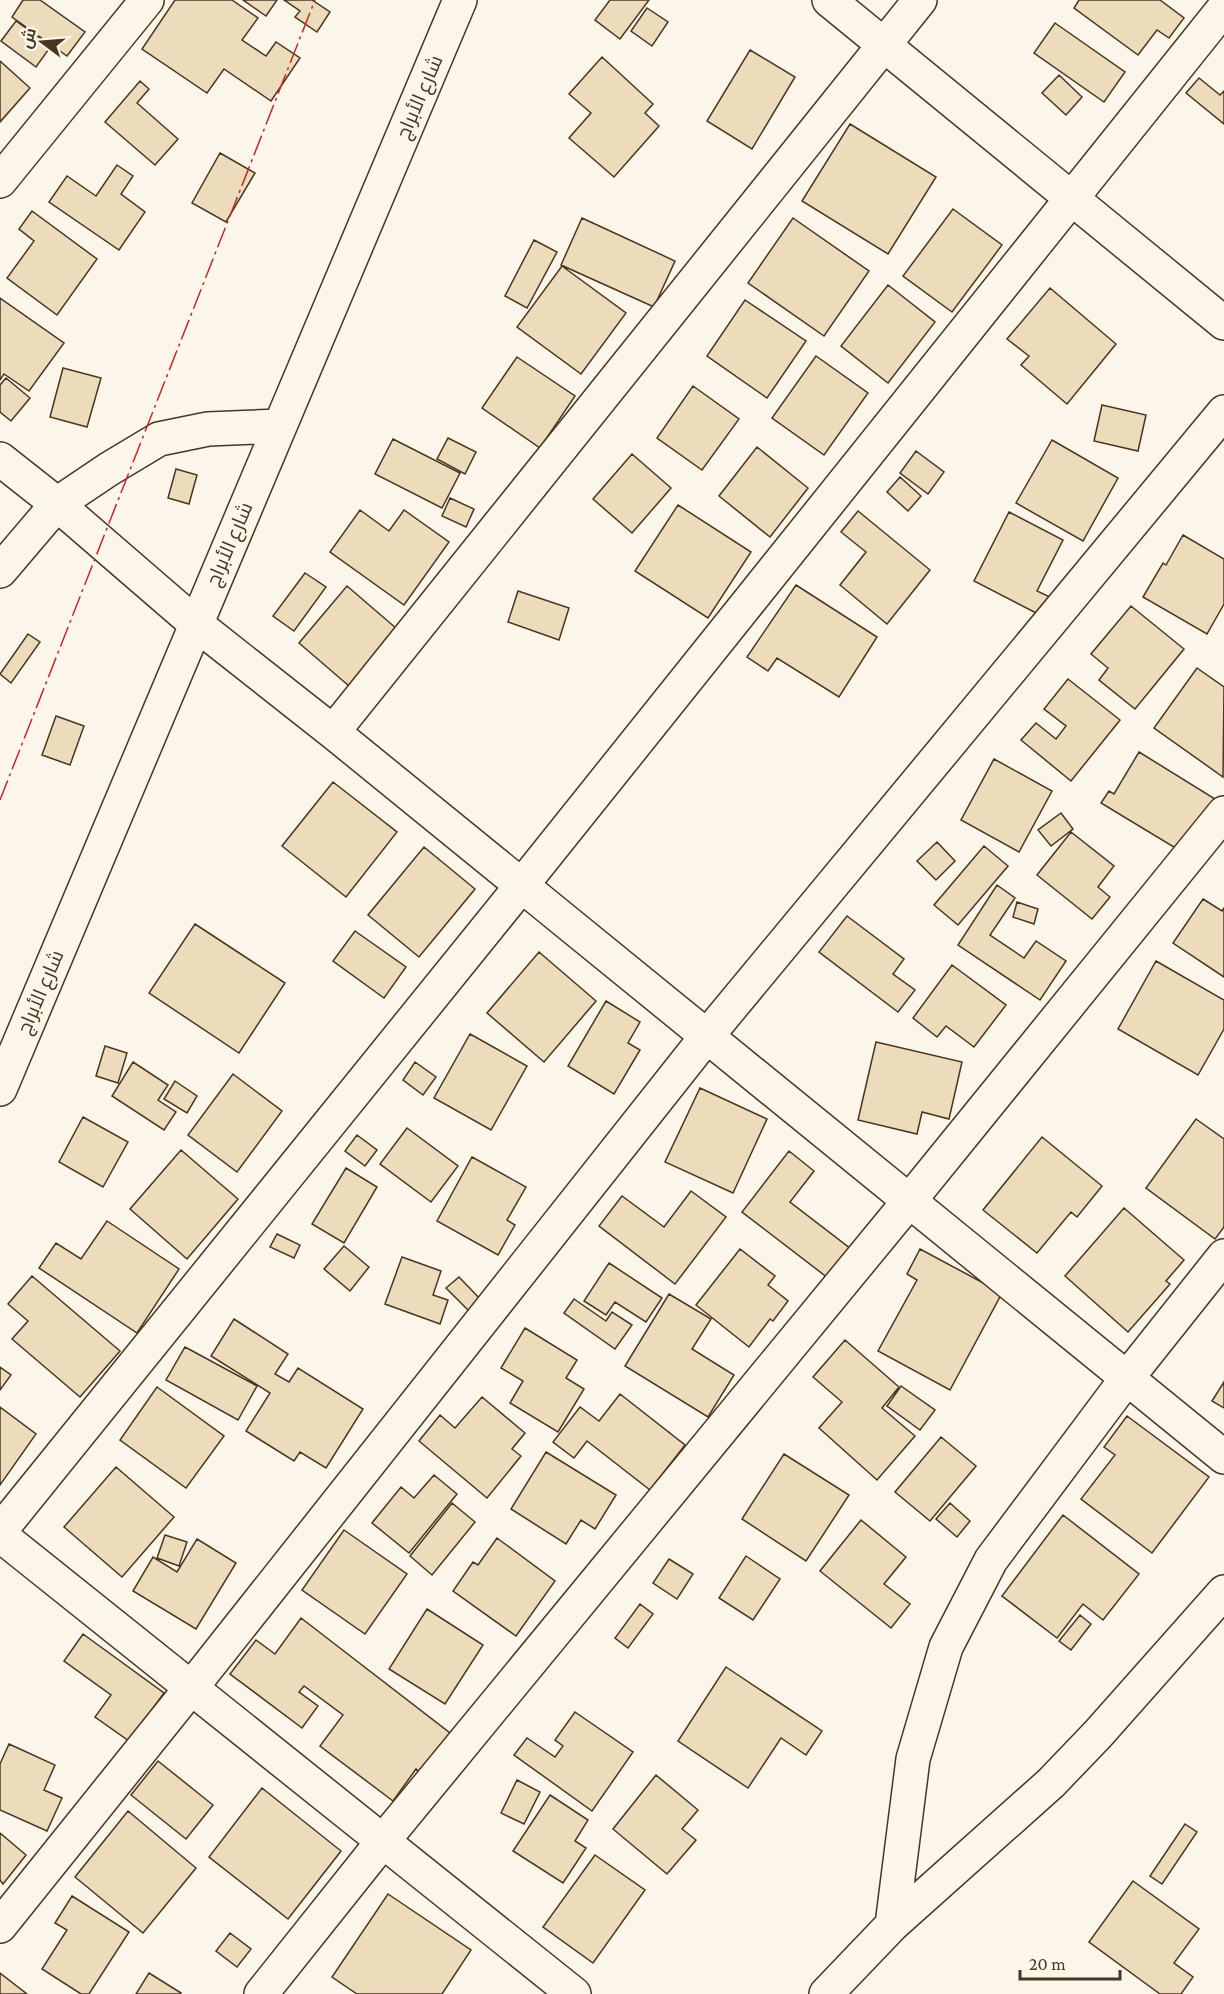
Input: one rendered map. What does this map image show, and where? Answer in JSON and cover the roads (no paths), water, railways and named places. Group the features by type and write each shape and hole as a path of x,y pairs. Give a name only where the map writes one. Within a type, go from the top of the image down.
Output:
{"street":[{"path":"0,181 147,0"},
{"name":"شارع الأبراج","path":"0,1089 460,0"},
{"path":"829,0 1224,323"},
{"path":"333,732 920,0"},
{"path":"574,1994 0,1533 1224,8"},
{"path":"0,1926 707,1036 1224,412"},
{"path":"0,571 57,504 159,439 207,429 279,426"},
{"path":"0,459 57,504 196,624 522,885 1224,1457"},
{"path":"261,1994 383,1841 910,1200 1224,813"},
{"path":"892,1925 912,1759 946,1647 991,1560 1127,1377 1224,1256"},
{"path":"826,1994 892,1925 1051,1783 1098,1734 1224,1592"}]}
